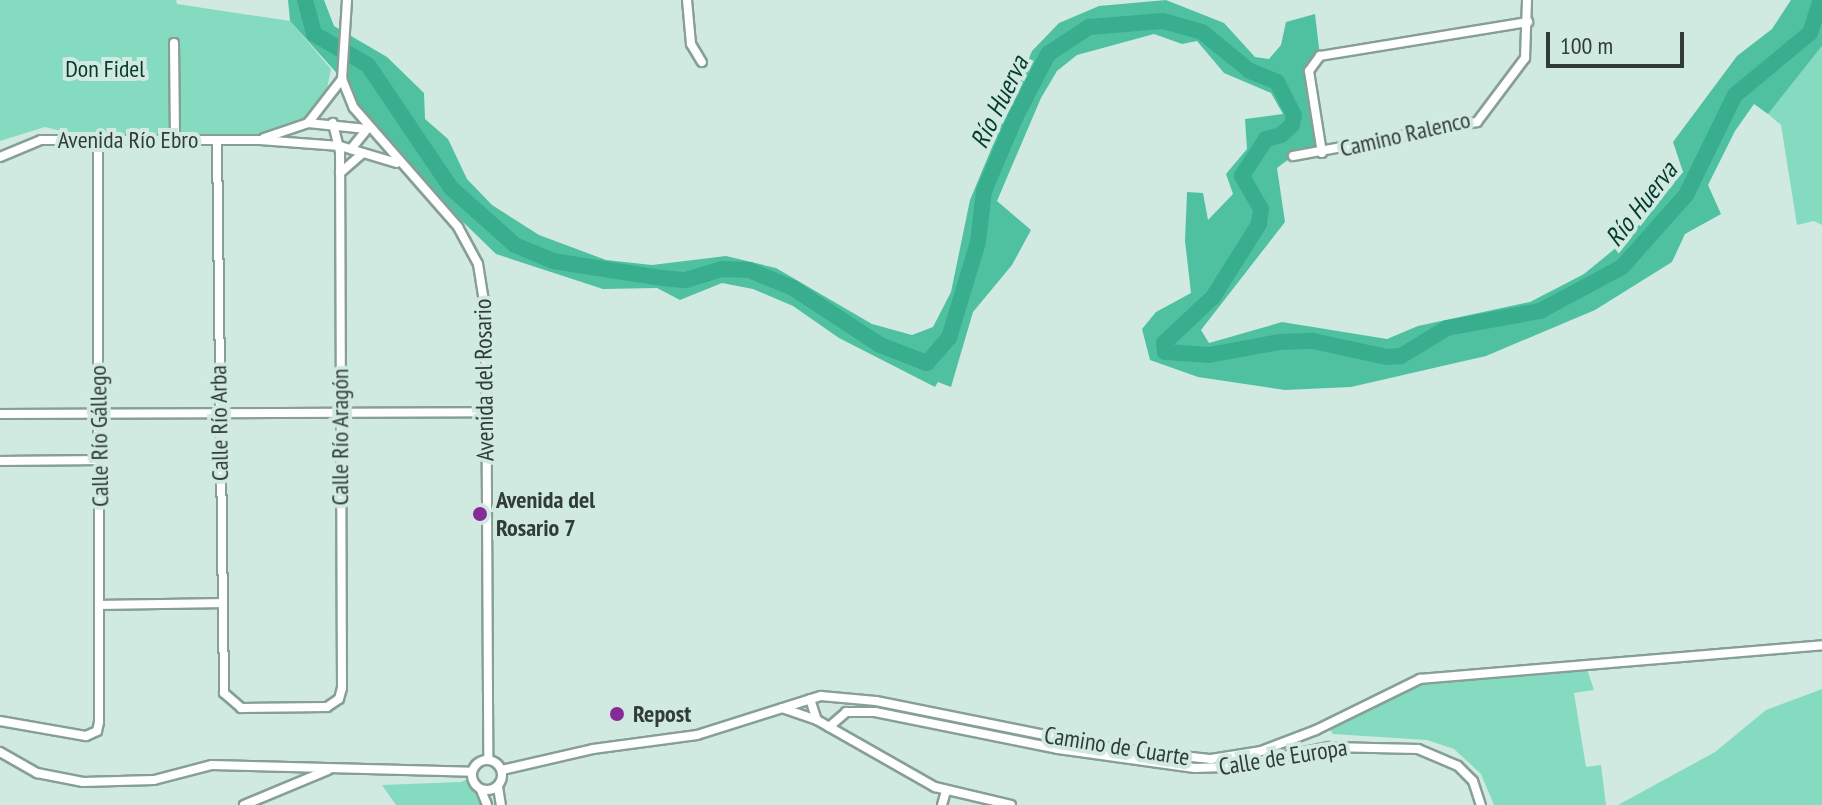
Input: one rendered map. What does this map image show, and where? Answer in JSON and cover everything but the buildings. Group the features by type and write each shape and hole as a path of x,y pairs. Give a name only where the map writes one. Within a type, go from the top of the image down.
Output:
{"street":[{"name":"Avenida del Rosario","path":"347,0 342,34 342,79 367,129 458,227 478,264 486,314 488,760"},
{"path":"687,0 691,44 702,62"},
{"name":"Camino Ralenco","path":"1293,156 1477,122 1525,58 1527,0"},
{"path":"1322,153 1309,71 1320,56 1528,22"},
{"path":"174,43 175,141"},
{"path":"308,123 342,79"},
{"name":"Avenida Río Ebro","path":"260,140 308,123 333,123 367,129"},
{"name":"Calle Río Aragón","path":"230,703 327,707 339,699 340,146 333,123"},
{"path":"351,149 367,129"},
{"name":"Avenida Río Ebro","path":"0,157 41,140 260,140 340,146 397,164"},
{"name":"Calle Río Gállego","path":"0,721 86,736 97,731 100,605 98,140"},
{"name":"Calle Río Arba","path":"217,141 218,415 224,690 230,703"},
{"path":"340,173 363,153"},
{"path":"0,414 485,412"},
{"path":"0,461 100,460"},
{"path":"100,605 223,603"},
{"name":"Camino de Cuarte","path":"502,770 593,749 697,735 805,700 876,701 1109,748 1211,759 1261,751 1420,679 1822,645"},
{"path":"805,700 805,716"},
{"path":"805,700 817,720"},
{"path":"781,708 817,720 946,791 1011,805"},
{"name":"Calle de Europa","path":"829,727 846,712 875,712 1073,751 1195,768 1232,767 1329,747 1418,749 1458,766 1473,781 1481,805"},
{"path":"0,752 37,773 83,782 154,780 212,765 472,772 488,760 502,770 498,787 501,805"},
{"path":"244,805 332,768"},
{"path":"285,769 288,788"},
{"path":"472,772 487,805"},
{"path":"481,790 498,787"},
{"path":"942,805 946,791"}],"green space":[{"name":"Don Fidel","path":"0,0 176,0 177,4 290,21 331,69 327,89 308,123 260,140 98,140 45,127 0,141"},
{"path":"288,0 324,0 334,26 387,57 424,93 425,119 448,139 467,179 492,205 539,235 606,260 652,265 726,256 776,268 872,324 912,335 933,327 951,292 970,200 1032,51 1059,23 1099,6 1166,0 1224,23 1255,57 1269,59 1281,45 1286,22 1315,14 1320,56 1309,71 1322,153 1293,156 1277,168 1285,222 1201,330 1209,343 1282,322 1387,339 1418,326 1530,302 1584,274 1628,238 1683,172 1673,142 1737,56 1772,29 1791,0 1822,0 1822,46 1768,114 1754,104 1735,131 1708,185 1721,214 1685,234 1672,262 1595,310 1486,356 1351,387 1285,390 1198,377 1150,360 1142,329 1156,312 1191,293 1185,241 1187,192 1203,193 1208,220 1233,194 1226,174 1247,149 1245,119 1283,114 1271,93 1224,73 1197,41 1182,44 1154,34 1077,55 1057,71 1041,98 997,201 1031,230 1012,265 973,312 951,387 938,382 935,387 839,338 793,306 753,289 722,283 680,300 657,288 603,289 496,254 367,129 342,79 290,21"},
{"path":"1822,46 1822,225 1814,221 1797,225 1781,125 1768,114"},
{"path":"1585,663 1594,690 1574,693 1586,767 1601,765 1606,805 1494,805 1481,774 1454,749 1427,740 1333,734 1326,724 1420,679"},
{"path":"1822,689 1822,805 1618,805 1715,752 1766,710"},
{"path":"472,777 487,805 396,805 382,785 461,782"}],"waterway":[{"name":"Río Huerva","path":"305,0 314,34 368,65 451,188 515,245 553,261 661,278 686,280 722,269 749,270 793,288 880,345 927,363 949,338 978,242 984,191 1015,118 1048,54 1089,27 1163,21 1202,32 1250,71 1277,82 1294,115 1292,125 1281,135 1266,139 1242,176 1261,209 1259,224 1213,297 1164,343 1165,352 1209,355 1279,342 1313,341 1387,357 1401,356 1447,328 1540,311 1622,267 1686,195 1735,95 1810,33 1821,0"}],"place":[{"name":"Avenida del Rosario 7","path":"480,514"},
{"name":"Repost","path":"617,714"}]}
